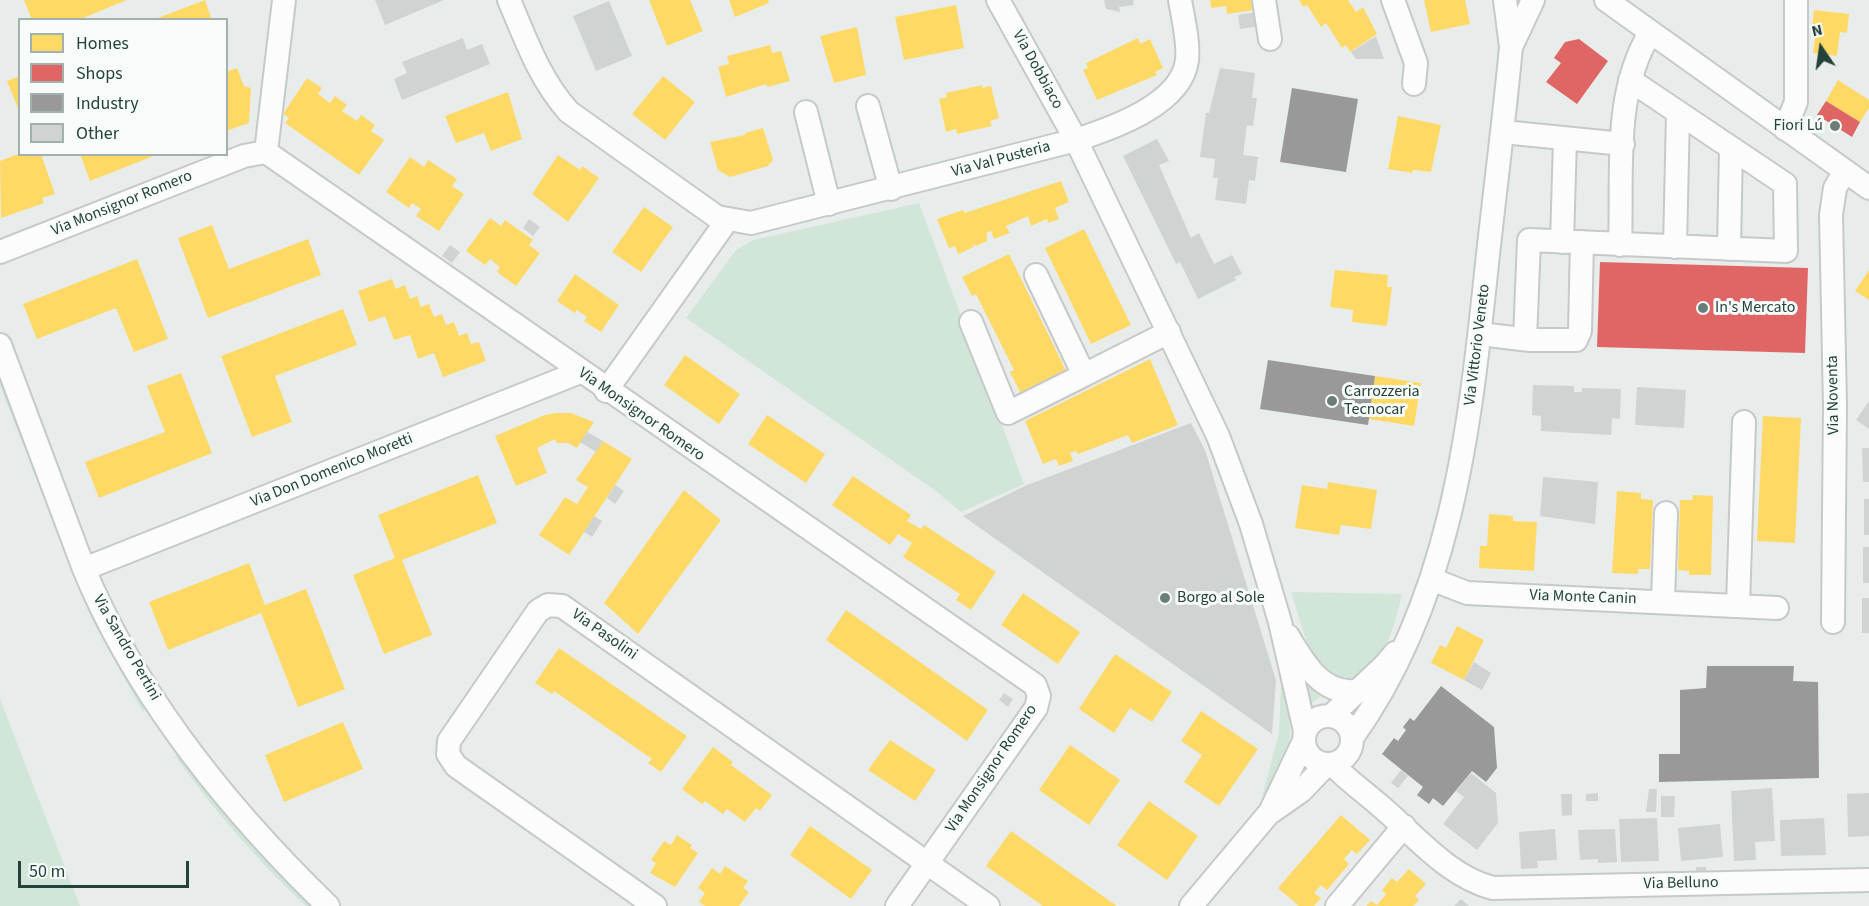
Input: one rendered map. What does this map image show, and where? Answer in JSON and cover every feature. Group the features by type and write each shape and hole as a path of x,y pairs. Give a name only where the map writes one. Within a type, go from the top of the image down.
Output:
{"street":[{"path":"266,152 284,0"},
{"name":"Via Val Pusteria","path":"509,0 535,62 555,96 569,112 717,217 751,223 1076,140 1146,110 1171,95 1182,79 1187,59 1180,0"},
{"name":"Via Dobbiaco","path":"998,0 1076,140"},
{"path":"1264,0 1270,39"},
{"path":"1393,0 1416,63 1414,84"},
{"name":"Via Vittorio Veneto","path":"1191,906 1270,813 1301,791 1329,764 1346,756 1351,743 1380,699 1397,667 1431,579 1457,487 1480,334 1511,47 1505,0"},
{"name":"Via Vittorio Veneto","path":"1511,47 1533,0"},
{"path":"1606,0 1869,188"},
{"path":"1785,129 1797,102 1796,0"},
{"path":"1620,245 1625,105 1639,52 1650,33"},
{"path":"1525,339 1529,240 1786,251 1785,184 1630,80"},
{"path":"868,106 891,189"},
{"path":"806,112 829,204"},
{"path":"1675,247 1678,113"},
{"path":"1503,132 1623,144"},
{"path":"1480,334 1525,339 1576,340 1580,331 1565,139"},
{"path":"1076,140 1169,332 1237,483 1280,622 1304,737 1313,760 1329,764"},
{"path":"1729,249 1731,148"},
{"name":"Via Monsignor Romero","path":"0,252 244,156 266,152 606,391 1035,685 1039,696 1036,708 897,906"},
{"name":"Via Noventa","path":"1833,622 1835,405 1831,215 1835,188 1845,171"},
{"path":"606,391 729,219"},
{"path":"1036,275 1084,375"},
{"path":"971,322 1008,413 1169,332"},
{"name":"Via Sandro Pertini","path":"0,345 84,569 108,620 169,720 221,790 264,840 327,906"},
{"name":"Via Don Domenico Moretti","path":"84,569 580,372"},
{"path":"1738,605 1744,422"},
{"path":"1663,601 1666,513"},
{"name":"Via Monte Canin","path":"1431,579 1467,593 1777,608"},
{"name":"Via Pasolini","path":"654,906 456,766 448,754 449,741 538,611 548,605 562,606 988,906"},
{"path":"1280,622 1300,656 1323,684 1343,693 1356,691"},
{"name":"Via Vittorio Veneto","path":"1270,813 1304,737 1315,719 1331,716 1385,665 1409,635"},
{"path":"1331,716 1345,723 1351,743"},
{"name":"Via Belluno","path":"1351,743 1376,802"},
{"name":"Via Belluno","path":"1329,764 1473,883 1494,897 1869,880"},
{"path":"1337,906 1404,826"}],"green space":[{"path":"919,203 1024,484 961,512 936,491 686,318 736,250 753,240"},
{"path":"0,373 147,708 143,712 92,620 0,386"},
{"path":"1291,592 1402,594 1391,634 1377,661 1368,671 1357,677 1343,679 1327,674 1317,663 1308,644"},
{"path":"1293,661 1321,696 1305,708"},
{"path":"1281,685 1289,717 1289,744 1280,769 1262,797 1279,733"},
{"path":"0,699 80,906 0,906"},
{"path":"179,753 241,832 311,906 306,906 288,889 237,834 175,756"}],"building: Homes":[{"path":"24,0 127,0 83,18 31,18"},
{"path":"205,0 211,18 158,18"},
{"path":"649,0 690,0 703,31 667,46"},
{"path":"729,0 768,0 769,3 735,17"},
{"path":"1210,0 1252,0 1254,10 1227,14 1226,6 1211,8"},
{"path":"1299,0 1348,0 1356,12 1363,7 1377,34 1350,52 1346,45 1342,48 1326,23 1321,27 1307,5 1303,7"},
{"path":"1424,0 1465,0 1470,24 1431,32"},
{"path":"956,5 964,48 904,60 895,17"},
{"path":"1814,10 1849,14 1847,33 1840,32 1837,56 1813,53 1816,30 1812,29"},
{"path":"857,27 866,75 834,83 820,36"},
{"path":"1138,38 1140,44 1150,39 1163,68 1155,72 1157,75 1097,100 1083,70 1088,68 1086,63"},
{"path":"770,45 772,53 781,51 790,81 767,87 766,84 726,97 718,67 729,64 727,56"},
{"path":"237,68 244,86 251,88 249,123 228,130 228,71"},
{"path":"663,76 695,102 665,140 632,114"},
{"path":"18,77 18,108 7,81"},
{"path":"307,78 322,88 318,94 330,103 335,96 347,105 342,111 357,121 361,115 375,125 371,131 384,140 359,175 285,123 289,118 283,114"},
{"path":"1838,80 1869,100 1869,108 1860,122 1826,101"},
{"path":"982,85 982,88 991,86 999,118 990,121 992,126 957,134 956,129 946,132 939,99 947,97 946,93"},
{"path":"508,92 522,139 491,151 484,133 456,143 445,116"},
{"path":"1398,116 1441,125 1431,172 1413,170 1412,173 1388,169"},
{"path":"763,128 773,160 768,166 730,177 718,170 710,142 745,135 745,133"},
{"path":"18,154 18,156 42,156 55,194 42,198 44,203 1,218 0,161"},
{"path":"558,155 580,170 582,166 599,178 568,222 532,194"},
{"path":"81,156 153,156 90,181"},
{"path":"410,157 424,167 428,160 457,179 452,186 464,194 439,231 416,216 421,209 412,203 409,208 386,192"},
{"path":"1061,181 1069,202 1055,208 1059,219 1048,223 1047,219 1031,226 1028,216 1006,226 1010,233 994,239 991,231 987,232 987,241 976,246 973,243 974,247 958,254 955,246 949,248 937,219 963,210 965,213"},
{"path":"644,207 673,227 641,272 612,252"},
{"path":"490,218 501,226 505,220 533,240 529,245 540,253 516,286 497,272 500,267 490,259 485,265 466,251"},
{"path":"212,225 229,269 308,239 321,275 208,318 178,238"},
{"path":"1084,229 1131,325 1091,344 1045,248"},
{"path":"1009,254 1066,371 1021,394 1010,372 1014,370 976,294 972,296 962,277"},
{"path":"137,259 168,339 134,352 116,308 37,339 23,304"},
{"path":"1335,270 1388,275 1387,287 1392,287 1387,326 1352,322 1353,310 1330,307"},
{"path":"1869,270 1869,300 1855,291"},
{"path":"575,274 619,305 601,332 584,321 587,317 577,310 575,313 557,301"},
{"path":"392,279 396,289 405,285 410,299 417,296 421,307 429,304 434,317 442,314 446,325 454,322 459,336 467,333 471,344 479,342 486,361 443,377 434,353 418,359 410,335 394,340 385,316 369,322 358,291"},
{"path":"343,309 357,345 275,376 292,422 252,437 221,356"},
{"path":"685,355 740,394 719,424 664,385"},
{"path":"1150,359 1178,425 1132,443 1128,435 1078,454 1076,451 1070,453 1073,461 1059,466 1056,459 1043,464 1025,421"},
{"path":"181,373 212,453 99,498 85,462 165,432 147,386"},
{"path":"1375,376 1421,383 1414,426 1369,419"},
{"path":"571,413 594,422 577,448 568,443 557,443 555,439 537,448 547,473 516,486 495,436 545,415"},
{"path":"767,415 825,454 806,483 748,444"},
{"path":"1763,416 1801,418 1795,543 1757,541"},
{"path":"603,441 632,459 569,555 539,535 565,497 577,504 588,487 576,480"},
{"path":"478,475 497,523 402,560 432,635 384,654 353,575 395,558 378,515"},
{"path":"853,476 911,515 907,521 921,529 924,525 996,572 971,610 956,600 960,594 903,557 912,543 898,534 890,545 832,505"},
{"path":"1328,482 1377,490 1371,529 1341,525 1339,535 1295,528 1302,485 1327,489"},
{"path":"684,490 721,520 638,634 604,603"},
{"path":"1617,491 1641,493 1641,499 1653,500 1650,569 1638,569 1638,574 1612,573"},
{"path":"1693,495 1713,496 1711,575 1689,575 1689,571 1678,570 1680,500 1692,500"},
{"path":"1489,514 1513,516 1513,521 1537,522 1534,571 1479,568 1480,546 1487,546"},
{"path":"249,563 265,605 306,589 345,689 298,707 261,613 168,650 149,602"},
{"path":"1023,593 1080,632 1058,664 1001,625"},
{"path":"846,610 988,710 967,741 826,640"},
{"path":"1457,626 1484,640 1464,680 1431,663 1440,645 1446,648"},
{"path":"559,648 687,736 661,772 648,763 652,759 554,691 552,694 535,683"},
{"path":"1115,654 1172,692 1152,722 1130,708 1114,733 1079,709"},
{"path":"1201,711 1258,749 1219,806 1184,782 1202,755 1181,741"},
{"path":"343,722 363,769 284,802 265,755"},
{"path":"890,740 936,770 915,801 868,770"},
{"path":"1070,745 1120,780 1089,825 1039,790"},
{"path":"713,747 733,762 731,765 772,795 760,811 756,808 745,822 727,809 723,814 705,801 702,804 682,789"},
{"path":"1149,801 1198,836 1167,880 1117,845"},
{"path":"1341,815 1370,840 1357,854 1352,850 1344,859 1349,864 1327,890 1321,885 1314,893 1321,898 1314,906 1299,906 1278,888"},
{"path":"810,826 872,870 851,899 790,855"},
{"path":"1011,831 1117,906 1043,906 986,866"},
{"path":"677,835 692,845 690,848 698,853 675,887 650,873 656,863 651,860 664,841 671,845"},
{"path":"725,866 748,881 743,888 749,892 739,906 705,906 699,902 705,893 698,888 712,868 720,874"},
{"path":"1409,869 1426,884 1415,896 1419,900 1413,906 1366,906 1371,901 1377,905 1386,894 1382,890 1392,878 1397,882"}],"building: Shops":[{"path":"1579,39 1608,61 1577,104 1546,82 1561,63 1554,58 1565,42"},
{"path":"1826,101 1860,122 1852,137 1817,115"},
{"name":"In's Mercato","path":"1600,262 1808,268 1805,353 1597,347"}],"building: Industry":[{"path":"1292,88 1358,99 1346,172 1280,162"},
{"path":"1268,360 1375,376 1368,425 1260,409"},
{"path":"1707,666 1794,666 1793,681 1818,682 1819,778 1659,782 1659,754 1680,754 1680,690 1706,688"},
{"path":"1441,686 1494,727 1497,768 1486,782 1472,771 1443,806 1433,798 1429,804 1417,795 1423,787 1382,754 1394,738 1398,741 1406,730 1403,727 1410,718 1414,721"}],"building: Other":[{"path":"375,0 444,0 385,25"},
{"path":"1104,0 1133,0 1134,5 1119,7 1120,12 1106,9"},
{"path":"609,1 632,56 596,71 573,16"},
{"path":"1258,12 1260,26 1240,29 1238,15"},
{"path":"1376,36 1384,59 1356,59 1351,52"},
{"path":"463,38 467,50 482,44 490,64 402,100 394,79 407,73 402,62"},
{"path":"1220,68 1255,73 1252,98 1257,98 1253,126 1247,125 1243,155 1258,157 1255,181 1249,180 1246,204 1215,200 1218,178 1213,178 1215,159 1200,157 1206,113 1209,113"},
{"path":"1157,139 1169,161 1159,165 1191,238 1199,233 1214,264 1232,255 1242,274 1234,277 1236,280 1198,299 1180,262 1176,264 1123,156"},
{"path":"529,219 540,227 533,236 523,228"},
{"path":"450,245 460,252 452,263 442,256"},
{"path":"1533,385 1574,386 1574,392 1582,392 1582,388 1621,389 1620,419 1612,418 1611,435 1541,431 1541,416 1532,415"},
{"path":"1637,387 1686,390 1684,428 1635,425"},
{"path":"1869,401 1869,429 1856,420"},
{"name":"Borgo al Sole","path":"1191,423 1205,450 1276,680 1272,734 963,516 1027,485"},
{"path":"587,432 603,441 596,452 580,442"},
{"path":"1862,448 1869,448 1869,482 1863,482"},
{"path":"1543,477 1598,482 1595,524 1540,516"},
{"path":"615,485 624,491 615,504 607,498"},
{"path":"1864,499 1869,499 1869,535 1864,535"},
{"path":"594,516 602,521 592,537 584,532"},
{"path":"1863,547 1869,547 1869,583 1863,583"},
{"path":"1862,598 1869,598 1869,633 1862,633"},
{"path":"1474,662 1491,673 1482,690 1464,680"},
{"path":"1004,693 1013,699 1008,707 999,700"},
{"path":"1401,770 1408,776 1398,788 1391,783"},
{"path":"1471,773 1496,793 1498,823 1477,850 1443,824 1464,797 1456,791"},
{"path":"1772,788 1775,841 1755,842 1756,860 1734,861 1731,791"},
{"path":"1649,789 1657,789 1656,812 1646,812"},
{"path":"1598,793 1598,801 1586,801 1586,794"},
{"path":"1869,793 1869,836 1848,837 1847,794"},
{"path":"1561,794 1572,794 1572,815 1562,816"},
{"path":"1661,796 1675,796 1674,817 1661,817"},
{"path":"1657,818 1659,861 1621,862 1619,819"},
{"path":"1824,818 1826,855 1781,856 1780,820"},
{"path":"1720,824 1723,857 1681,861 1678,828"},
{"path":"1555,829 1557,860 1537,861 1538,868 1521,869 1519,832"},
{"path":"1615,829 1617,862 1598,863 1598,859 1580,860 1578,830"},
{"path":"1696,867 1706,867 1706,871 1696,872"},
{"path":"1461,899 1469,906 1454,906"}],"place":[{"name":"Fiori Lú","path":"1835,126"},
{"name":"In's Mercato","path":"1703,308"},
{"name":"Carrozzeria Tecnocar","path":"1332,401"},
{"name":"Borgo al Sole","path":"1165,598"}]}
